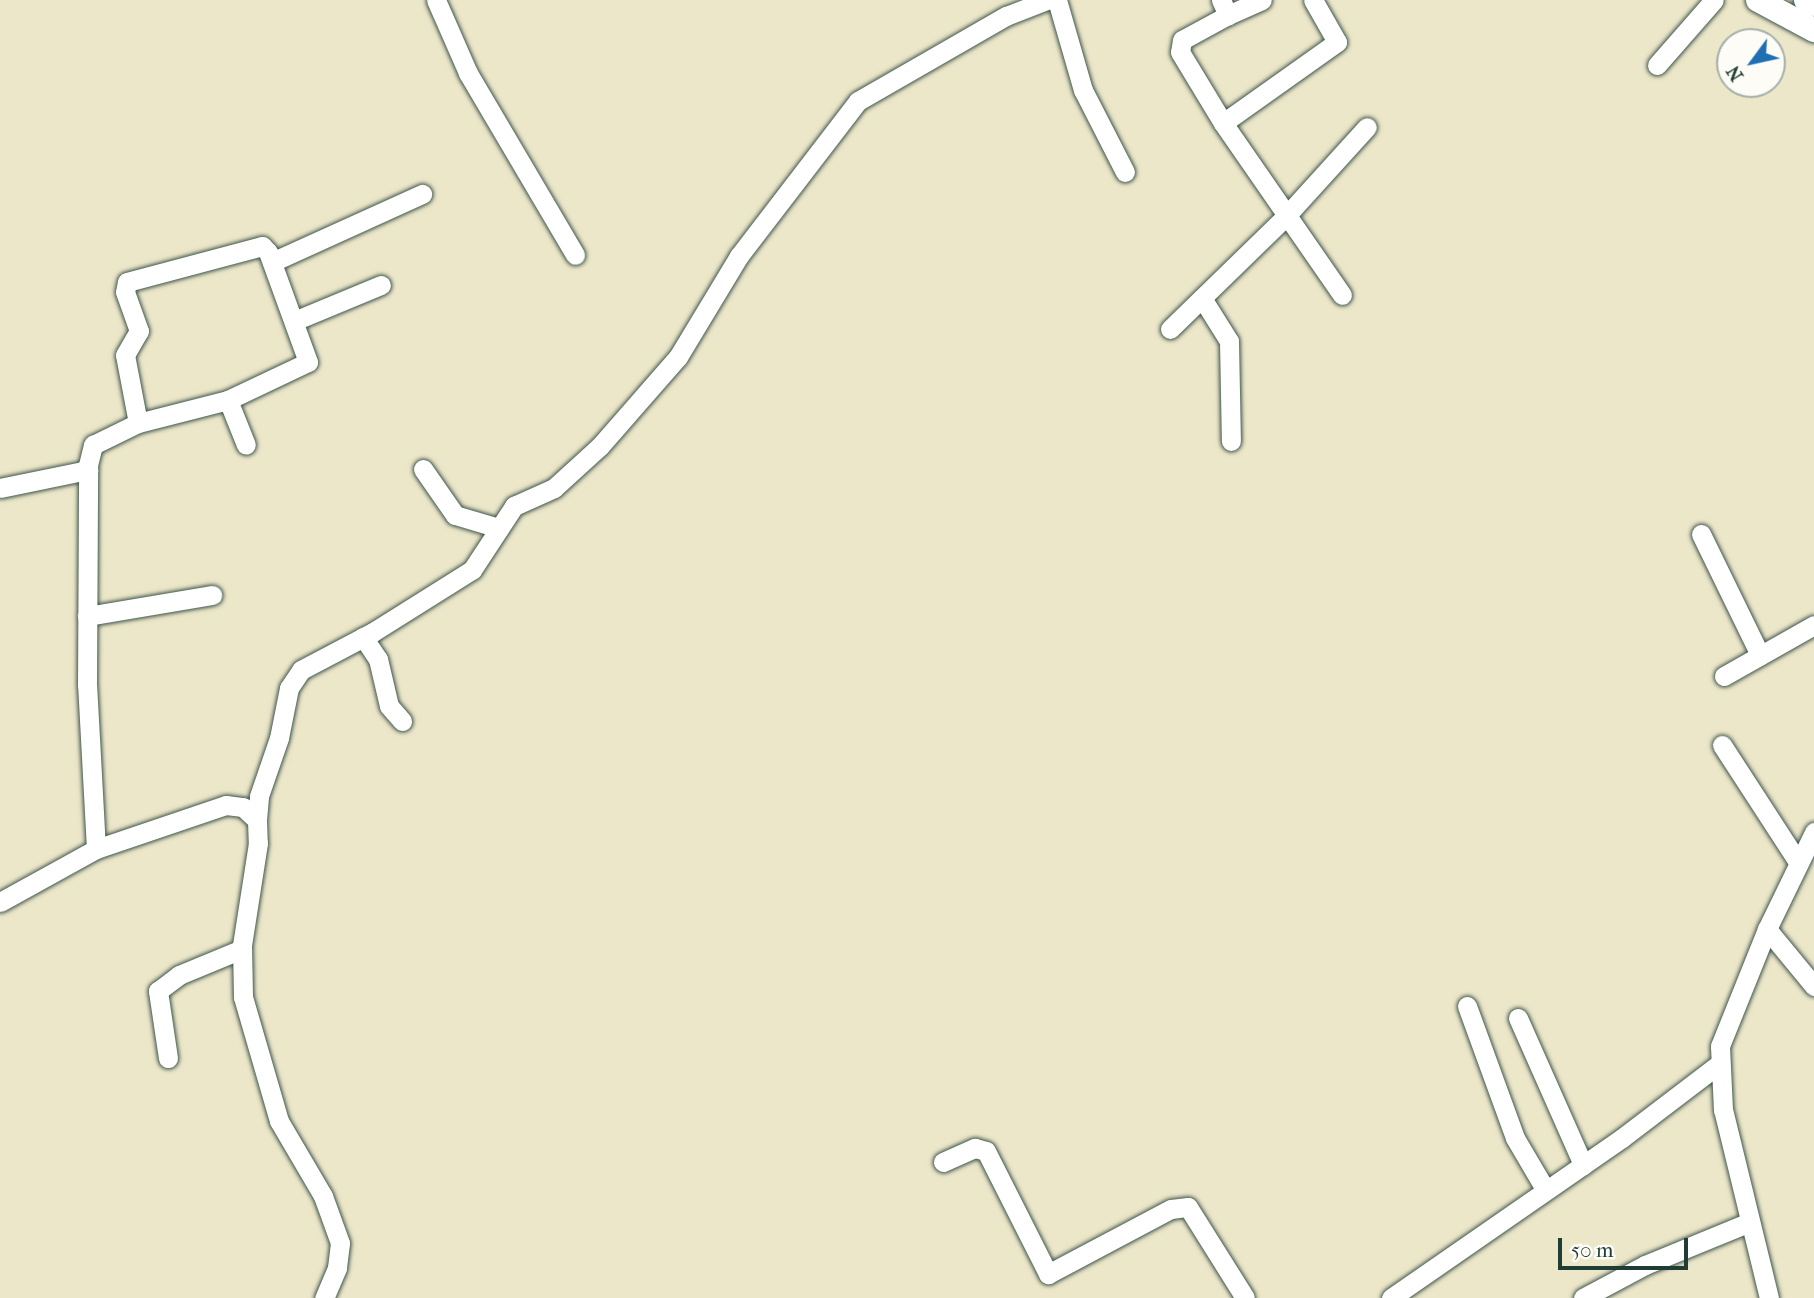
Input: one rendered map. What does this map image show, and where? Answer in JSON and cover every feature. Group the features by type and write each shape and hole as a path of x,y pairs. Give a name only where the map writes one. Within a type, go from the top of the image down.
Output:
{"main road":[{"path":"1758,0 1814,30"},
{"path":"1806,0 1814,4"}],"street":[{"path":"436,0 468,73 575,255"},
{"path":"324,1298 337,1268 340,1243 323,1196 279,1121 243,997 242,948 258,842 259,796 295,677 310,664 363,637 472,570 514,506 554,488 593,453 678,356 739,256 858,101 1004,8 1047,0"},
{"path":"1057,0 1083,90 1125,172"},
{"path":"1262,0 1225,7 1182,40 1178,47 1223,123 1342,295"},
{"path":"1223,123 1337,41 1313,0"},
{"path":"1657,65 1714,0"},
{"path":"1170,329 1286,216 1367,127"},
{"path":"272,262 422,194"},
{"path":"96,849 88,729 90,451 99,439 138,423 228,400 306,365 308,357 272,262 262,246 127,282 125,292 139,331 125,355 138,423"},
{"path":"294,321 381,285"},
{"path":"1202,298 1230,341 1231,442"},
{"path":"228,400 246,445"},
{"path":"423,469 455,515 499,527"},
{"path":"0,488 88,470"},
{"path":"1701,534 1760,655"},
{"path":"87,616 212,595"},
{"path":"1724,676 1814,625"},
{"path":"363,637 378,660 388,706 402,721"},
{"path":"1722,745 1798,862"},
{"path":"0,902 96,849 226,805 243,807 257,820"},
{"path":"1769,1298 1723,1110 1720,1046 1767,929 1814,832"},
{"path":"1767,929 1814,986"},
{"path":"168,1058 158,991 187,971 242,948"},
{"path":"1467,1006 1515,1138 1545,1189"},
{"path":"1518,1018 1583,1165"},
{"path":"1402,1294 1719,1064"},
{"path":"943,1162 975,1148 986,1151 1048,1274 1171,1209 1188,1207 1245,1298"},
{"path":"1583,1298 1645,1265 1750,1222"}]}
